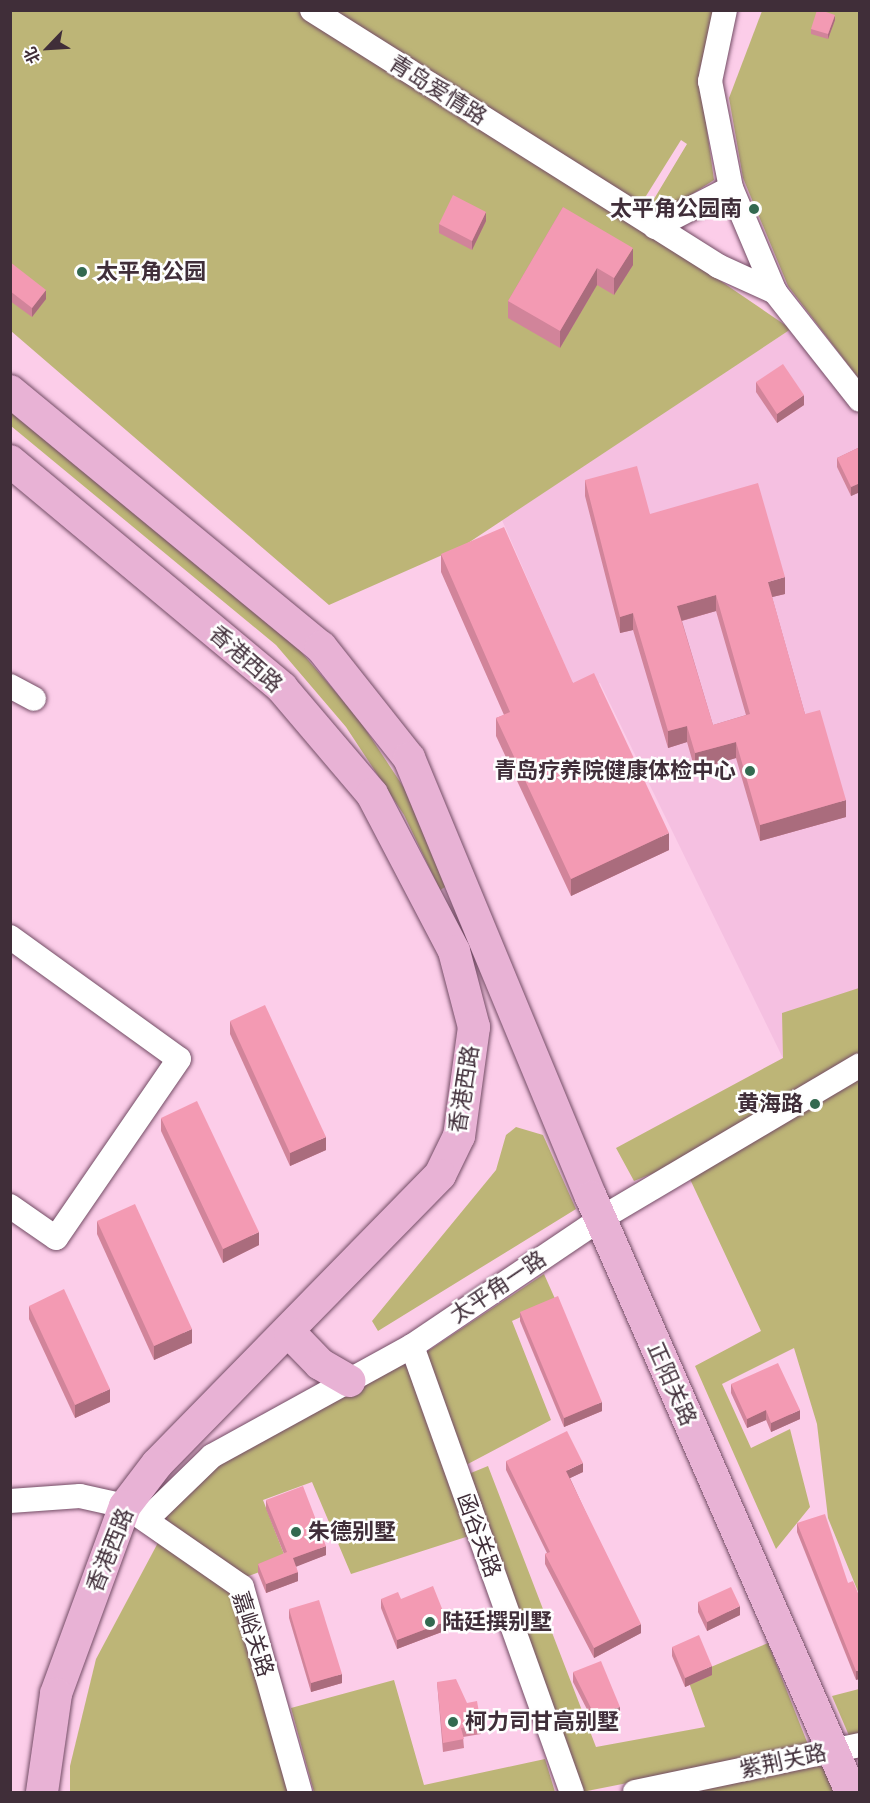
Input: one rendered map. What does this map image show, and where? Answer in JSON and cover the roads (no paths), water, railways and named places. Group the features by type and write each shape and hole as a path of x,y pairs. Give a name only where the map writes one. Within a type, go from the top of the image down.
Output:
{"main road":[{"name":"正阳关路","path":"10,391 321,647 409,758 600,1219 846,1748 851,1792"},
{"name":"香港西路","path":"10,461 282,688 372,794 454,951 474,1027 459,1136 440,1175 290,1333 157,1464 56,1694 42,1792"},
{"path":"290,1333 320,1364 349,1381"}],"street":[{"name":"青岛爱情路","path":"312,10 718,266 775,292"},
{"path":"725,10 710,81 731,188 775,292 860,400"},
{"path":"656,227 731,188"},
{"path":"10,686 34,699"},
{"path":"10,937 179,1059 56,1238 10,1206"},
{"name":"太平角一路","path":"135,1513 212,1456 412,1346 600,1219 860,1065"},
{"name":"函谷关路","path":"412,1346 572,1792"},
{"path":"10,1501 80,1496 135,1513"},
{"name":"嘉峪关路","path":"135,1513 242,1587 300,1792"},
{"name":"紫荆关路","path":"636,1792 846,1748"}],"place":[{"name":"太平角公园南","path":"754,209"},
{"name":"太平角公园","path":"82,272"},
{"name":"青岛疗养院健康体检中心","path":"750,771"},
{"name":"黄海路","path":"815,1104"},
{"name":"朱德别墅","path":"296,1532"},
{"name":"陆廷撰别墅","path":"430,1622"},
{"name":"柯力司甘高别墅","path":"453,1722"}]}
